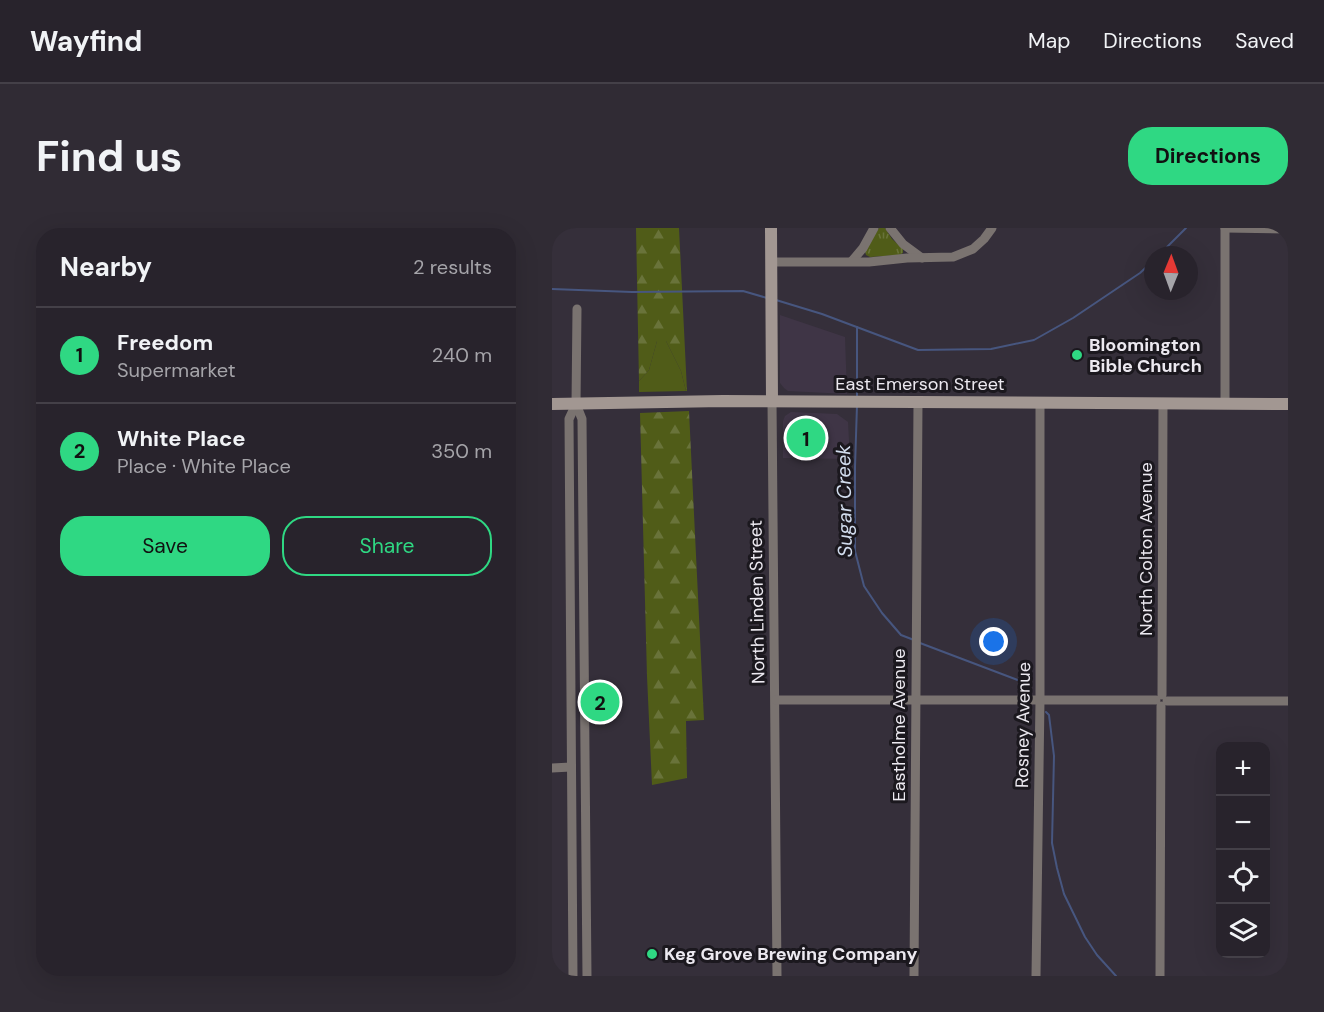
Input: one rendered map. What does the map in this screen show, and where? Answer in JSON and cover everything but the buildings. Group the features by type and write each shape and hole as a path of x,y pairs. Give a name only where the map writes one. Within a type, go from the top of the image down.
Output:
{"main road":[{"name":"North Linden Street","path":"771,228 772,401"},
{"name":"East Emerson Street","path":"552,404 723,400 1288,404"}],"street":[{"path":"852,261 863,248 874,228"},
{"path":"890,228 903,243 922,258"},
{"path":"772,262 869,262 953,257 979,244 992,228"},
{"path":"1225,403 1225,228 1288,229"},
{"path":"577,309 576,404 582,419 587,976"},
{"name":"North Linden Street","path":"772,401 777,976"},
{"name":"Eastholme Avenue","path":"914,976 918,402"},
{"name":"Rosney Avenue","path":"1036,976 1040,700 1040,403"},
{"name":"North Colton Avenue","path":"1160,976 1163,403"},
{"path":"573,976 569,419 576,404"},
{"path":"570,565 584,565"},
{"path":"570,600 584,600"},
{"path":"776,699 1288,701"},
{"path":"552,768 571,767"},
{"path":"571,767 576,774 583,772 585,768"},
{"path":"572,890 586,890"}],"shaded area":[{"path":"780,315 845,337 847,394 788,391 784,388 780,383"},
{"path":"791,412 837,414 848,422 850,459 783,458 783,421 785,416"}],"green space":[{"path":"636,228 679,228 687,391 681,371 666,341 657,341 649,370 639,381"},
{"path":"879,228 885,228 892,239 903,249 903,253 870,257 866,255 865,251"},
{"path":"657,341 666,341 681,371 686,391 639,392 639,381 649,370"},
{"path":"689,411 704,720 686,721 687,778 652,785 640,413"}],"waterway":[{"name":"Sugar Creek","path":"1168,246 1186,228"},
{"name":"Sugar Creek","path":"776,300 822,314 918,350 991,349 1034,340 1073,318 1144,269"},
{"name":"Sugar Creek","path":"552,289 632,292 743,291 767,298"},
{"name":"Sugar Creek","path":"857,327 857,396"},
{"name":"Sugar Creek","path":"857,405 855,551 864,586 882,613 901,635 914,640"},
{"name":"Sugar Creek","path":"920,643 1023,682 1025,685"},
{"name":"Sugar Creek","path":"1046,712 1049,715 1054,756 1052,843 1057,868 1064,894 1085,937 1097,955 1116,976"}],"place":[{"name":"Bloomington Bible Church","path":"1077,355"},
{"name":"Freedom","path":"806,438"},
{"name":"White Place","path":"600,702"},
{"name":"Keg Grove Brewing Company","path":"652,954"}]}
